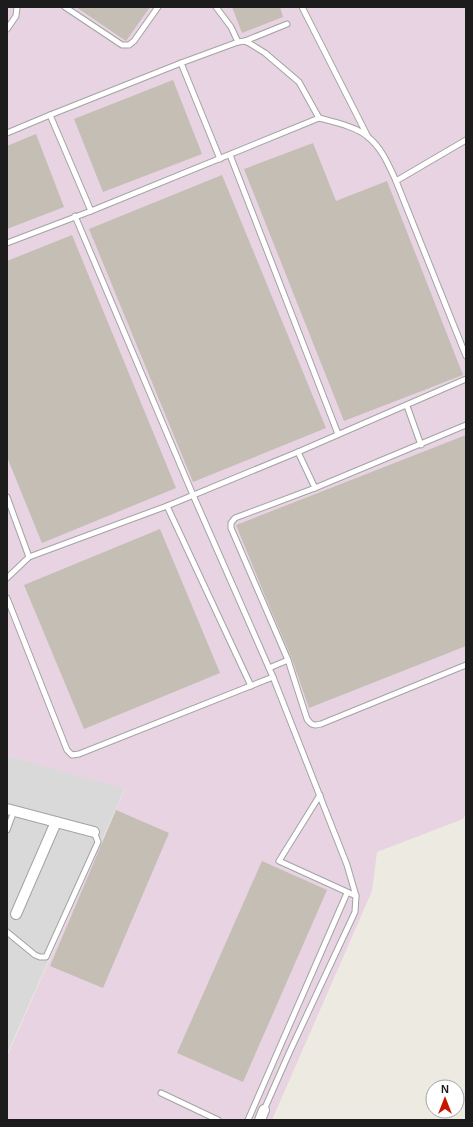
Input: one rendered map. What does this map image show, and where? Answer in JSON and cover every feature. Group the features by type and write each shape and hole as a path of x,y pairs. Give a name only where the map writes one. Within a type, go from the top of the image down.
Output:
{"street":[{"path":"11,810 94,832"},
{"path":"16,914 56,822"},
{"path":"260,1120 264,1110"}],"lane":[{"path":"7,29 16,16 17,7"},
{"path":"65,7 122,45 129,45 134,41 158,7"},
{"path":"217,7 231,27 238,42"},
{"path":"302,7 368,136 382,153 396,181 466,356"},
{"path":"7,133 181,63 238,42 245,41 287,24"},
{"path":"245,41 265,53 299,82 319,118"},
{"path":"181,63 220,159"},
{"path":"50,115 91,210"},
{"path":"7,243 230,155 319,118 342,123 368,136"},
{"path":"396,181 466,140"},
{"path":"230,155 338,434"},
{"path":"75,216 193,495 273,677 347,865 356,896 355,912 293,1044 264,1110"},
{"path":"7,578 29,557 167,506 407,406 466,379"},
{"path":"407,406 421,445"},
{"path":"466,425 315,488 235,518 230,523 288,660 307,719 310,724 315,726 466,665"},
{"path":"298,452 315,488"},
{"path":"7,496 29,557"},
{"path":"167,506 251,686"},
{"path":"7,598 67,750 72,755 79,754 273,677"},
{"path":"269,668 288,660"},
{"path":"320,795 279,861 356,896"},
{"path":"7,830 11,810"},
{"path":"7,932 35,955 46,957 98,842 94,832"},
{"path":"248,1120 347,893"},
{"path":"161,1093 218,1120"}],"shaded area":[{"path":"7,7 466,7 466,814 463,819 377,852 372,891 272,1120 7,1120 7,1056 125,789 7,756"},
{"path":"7,756 125,788 7,1054"}],"building":[{"path":"76,7 150,7 126,41"},
{"path":"232,7 280,7 283,17 242,33"},
{"path":"173,80 202,154 103,192 74,119"},
{"path":"36,134 64,207 7,229 7,146"},
{"path":"313,143 336,201 387,181 463,375 344,421 244,169"},
{"path":"222,175 326,428 193,482 89,229"},
{"path":"72,235 176,488 42,543 7,457 7,261"},
{"path":"466,435 466,646 309,708 292,659 236,525"},
{"path":"160,529 220,673 84,729 24,585"},
{"path":"116,810 169,833 103,988 50,966"},
{"path":"262,861 327,890 243,1082 177,1053"}]}
